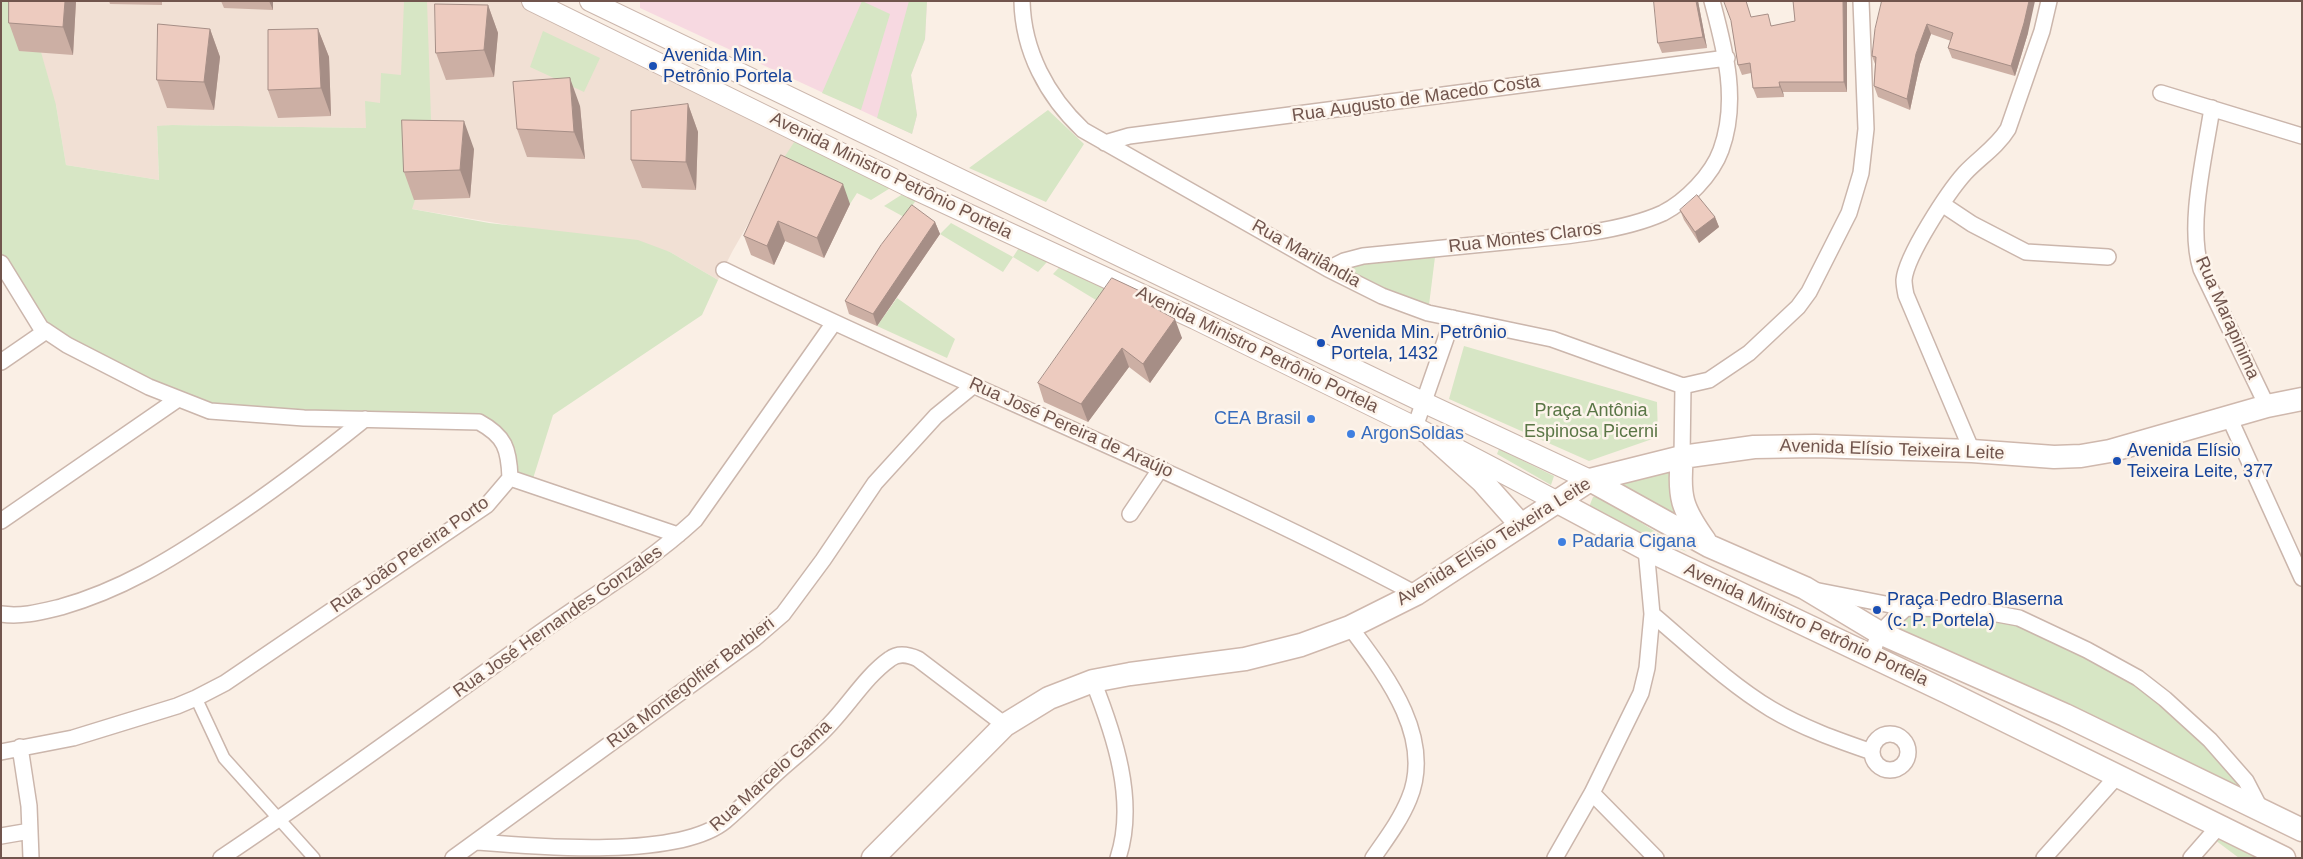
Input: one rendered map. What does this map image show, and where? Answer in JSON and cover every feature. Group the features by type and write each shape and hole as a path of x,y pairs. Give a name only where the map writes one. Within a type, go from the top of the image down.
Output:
{"main road":[{"name":"Avenida Elísio Teixeira Leite","path":"881,854 1004,725 1050,698 1093,681 1245,658 1302,645 1350,627 1416,594 1590,480 1682,457 1754,447 1788,446 1972,451 2054,457 2081,456 2110,451 2268,406 2302,399"},
{"path":"1424,432 1482,481 1521,525"},
{"path":"1682,457 1680,491 1686,512 1709,546"},
{"name":"Avenida Ministro Petrônio Portela","path":"1590,480 1709,546 1805,588 1880,633 2064,715 2302,830"},
{"name":"Avenida Ministro Petrônio Portela","path":"1558,502 1646,549 2118,775 2284,858"}],"street":[{"name":"Avenida Ministro Petrônio Portela","path":"532,1 912,188 1195,319 1424,432 1558,502"},
{"name":"Avenida Ministro Petrônio Portela","path":"590,1 1425,404 1590,480"},
{"name":"Rua Marilândia","path":"1022,1 1022,25 1030,53 1047,85 1072,119 1083,130 1328,269 1410,306 1453,318 1552,339 1683,386"},
{"name":"Rua Montes Claros","path":"1328,269 1344,261 1363,256 1569,236 1623,225 1662,213 1688,194 1706,176 1721,150 1728,119 1730,86 1727,58 1712,1"},
{"path":"1682,457 1683,386 1709,380 1749,353 1798,307 1809,292 1849,213 1861,173 1866,129 1861,1"},
{"path":"1972,451 1906,295 1904,282 1915,251 1942,204 1965,173 2003,137 2008,129 2039,38 2049,1"},
{"name":"Rua Augusto de Macedo Costa","path":"1106,143 1129,136 1727,58"},
{"path":"2161,93 2302,136"},
{"name":"Rua Marapinima","path":"2212,108 2196,224 2196,253 2201,269 2268,406"},
{"path":"1942,204 1978,228 2026,252 2108,257"},
{"path":"1,263 42,328 75,350 149,387 210,411 366,419 479,422 495,431 506,445 510,478 678,535"},
{"name":"Rua José Pereira de Araújo","path":"724,270 833,324 1161,468 1416,594"},
{"path":"1424,432 1425,404 1453,318"},
{"name":"Rua José Hernandes Gonzales","path":"221,858 279,819 678,535 695,520 833,324"},
{"path":"1,362 46,331"},
{"name":"Rua Montegolfier Barbieri","path":"453,858 754,639 783,614 824,560 875,483 936,416 974,385"},
{"path":"1,521 178,398"},
{"path":"2229,418 2302,578"},
{"path":"1,614 32,615 84,600 147,573 290,480 366,419"},
{"path":"1130,514 1161,468"},
{"name":"Rua João Pereira Porto","path":"1,752 20,746 73,738 177,706 225,683 487,505 510,478"},
{"path":"1555,858 1592,793 1641,693 1647,668 1652,614 1646,549"},
{"name":"Avenida Ministro Petrônio Portela","path":"1805,588 1906,608 1970,609 2019,618 2086,650 2138,678 2165,699 2231,762 2246,781 2261,810"},
{"path":"1873,658 1874,644 1880,633 1906,608"},
{"path":"1652,614 1731,680 1770,708 1813,732 1872,752"},
{"path":"1350,627 1383,671 1406,718 1414,741 1416,768 1410,798 1399,821 1374,858"},
{"name":"Rua Marcelo Gama","path":"477,842 538,847 660,845 704,834 724,822 830,725 890,658 902,654 918,659 1004,725"},
{"path":"1093,681 1103,705 1123,786 1124,829 1118,858"},
{"path":"196,698 224,758 314,858"},
{"path":"20,746 30,831 31,858"},
{"path":"2044,858 2118,775"},
{"path":"1592,793 1656,858"},
{"name":"Avenida Ministro Petrônio Portela","path":"2219,826 2260,858"},
{"path":"2191,858 2219,826"},
{"path":"1,836 30,831"}],"shaded area":[{"path":"1,1 532,1 800,133 718,280 670,252 412,209 365,128 172,125 157,127 159,180 66,165 56,105 7,82"},
{"path":"640,1 927,1 925,39 911,75 917,115 912,134 640,8"}],"green space":[{"path":"1,1 21,1 19,51 41,52 56,105 66,165 159,180 157,126 366,128 365,101 380,103 381,73 401,75 404,1 427,1 432,148 412,209 489,223 638,240 670,252 718,280 702,315 553,415 531,485 510,478 495,431 210,411 46,331 1,263"},
{"path":"862,1 890,14 861,110 822,93"},
{"path":"909,1 927,1 925,39 911,75 917,115 912,134 877,118"},
{"path":"543,31 600,58 584,92 530,67"},
{"path":"1048,110 1084,144 1046,202 969,168"},
{"path":"800,133 900,182 871,200 857,193 850,204 788,175 767,184"},
{"path":"912,188 922,192 904,217 884,206"},
{"path":"951,223 1013,257 1003,272 940,234"},
{"path":"1024,240 1054,254 1038,272 1013,257"},
{"path":"1436,249 1428,313 1328,269"},
{"path":"1067,259 1139,293 1124,317 1053,274"},
{"path":"897,298 955,339 947,358 877,326"},
{"name":"Praça Antônia Espinosa Picerni","path":"1464,346 1657,402 1658,437 1589,461 1449,399"},
{"path":"1499,449 1554,476 1551,485 1497,454"},
{"path":"1682,457 1680,482 1709,546 1590,480"},
{"path":"1593,497 1601,497 1687,552 1622,525 1589,507"},
{"path":"1906,608 2019,618 2165,699 2210,740 2261,810 1880,633"},
{"path":"2219,826 2284,858 2239,858 2215,840"}],"building":[{"path":"9,1 65,1 63,27 9,23"},
{"path":"1654,1 1696,1 1703,37 1658,43"},
{"path":"1724,1 1746,1 1751,17 1768,14 1771,26 1795,21 1793,1 1843,1 1844,82 1779,82 1780,87 1753,88 1750,63 1738,65 1731,21"},
{"path":"1882,1 2029,1 2011,66 1948,48 1953,33 1927,24 1916,54 1907,99 1874,86 1876,57 1872,56 1875,29"},
{"path":"435,4 488,5 484,50 436,53"},
{"path":"158,24 210,29 204,82 157,80"},
{"path":"318,29 321,88 268,90 268,30"},
{"path":"570,78 574,132 517,129 513,82"},
{"path":"688,104 686,162 631,160 631,111"},
{"path":"402,120 464,121 460,170 404,172"},
{"path":"781,155 843,184 817,238 778,221 767,246 744,236"},
{"path":"1697,195 1715,217 1695,232 1680,210"},
{"path":"912,205 935,222 873,314 845,301 881,245"},
{"path":"1112,278 1157,299 1151,306 1175,319 1143,364 1122,348 1081,404 1038,383"}],"place":[{"name":"Avenida Min. Petrônio Portela","path":"653,66"},
{"name":"Avenida Min. Petrônio Portela, 1432","path":"1321,343"},
{"name":"CEA Brasil","path":"1311,419"},
{"name":"ArgonSoldas","path":"1351,434"},
{"name":"Avenida Elísio Teixeira Leite, 377","path":"2117,461"},
{"name":"Padaria Cigana","path":"1562,542"},
{"name":"Praça Pedro Blaserna (c. P. Portela)","path":"1877,610"}]}
